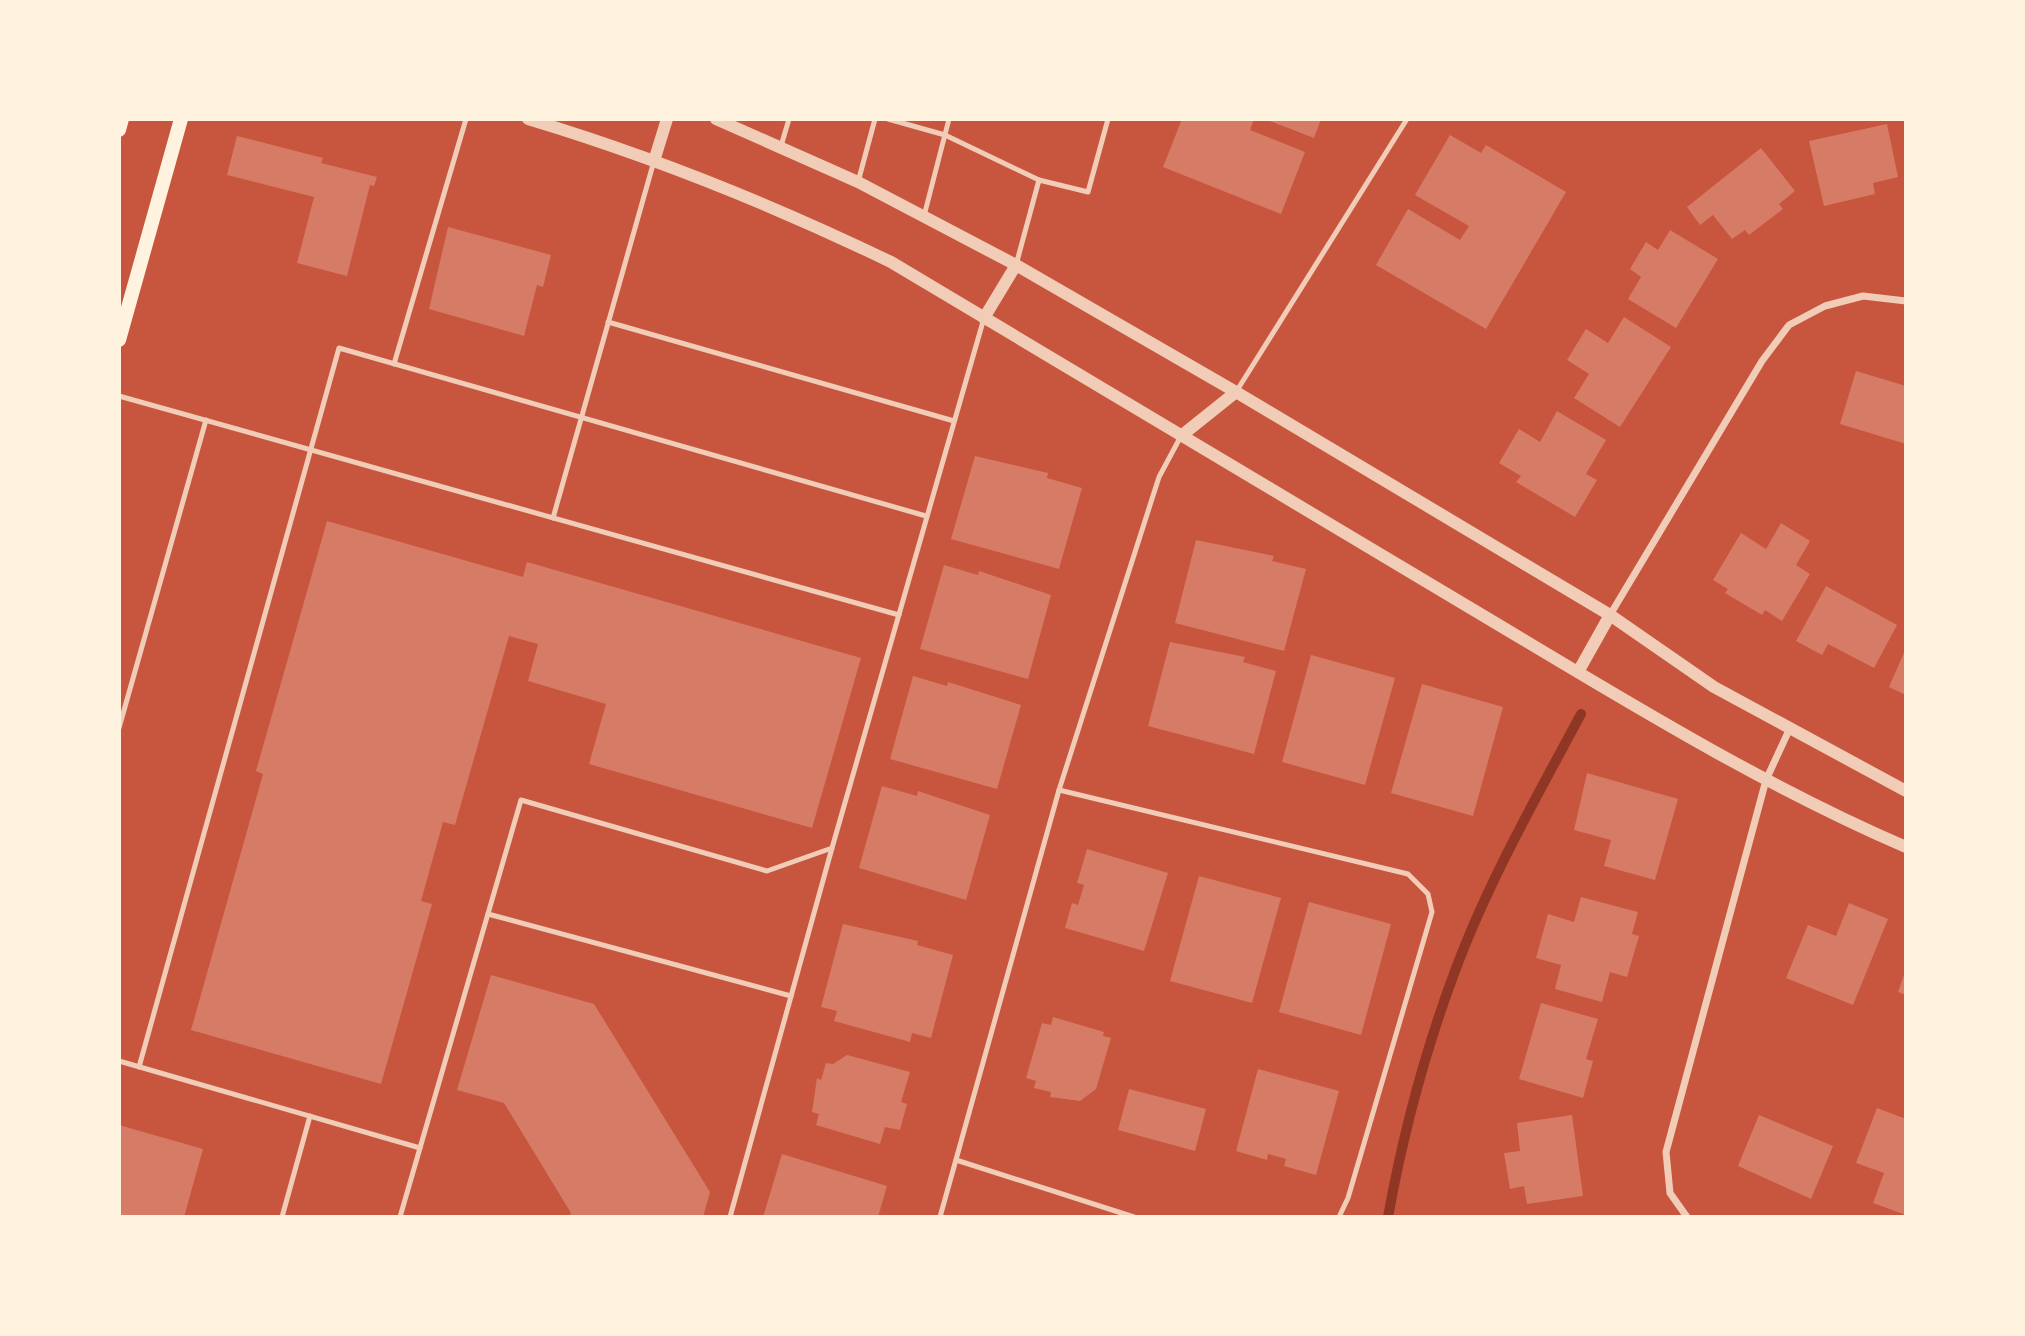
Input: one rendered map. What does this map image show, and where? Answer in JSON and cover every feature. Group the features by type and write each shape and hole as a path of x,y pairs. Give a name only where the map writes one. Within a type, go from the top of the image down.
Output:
{"main road":[{"path":"119,130 122,119"},
{"path":"119,340 181,119"}],"street":[{"path":"528,119 654,161 846,240 891,262 1578,672 1766,780 1859,827 1906,847"},
{"path":"654,161 667,119"},
{"path":"716,119 858,182 1016,265 1236,392 1610,615 1714,687 1906,791"},
{"path":"984,318 1016,265"},
{"path":"1578,672 1762,361 1789,325 1825,306 1863,296 1906,301"},
{"path":"1181,436 1236,392"},
{"path":"1687,1217 1670,1193 1666,1152 1766,780 1790,728"}],"lane":[{"path":"394,364 466,119"},
{"path":"780,147 789,119"},
{"path":"858,182 875,119"},
{"path":"888,119 945,135 1039,180 1088,192 1108,119"},
{"path":"924,216 949,119"},
{"path":"1236,392 1407,119"},
{"path":"552,517 654,161"},
{"path":"1016,265 1039,180"},
{"path":"730,1217 832,848 984,318"},
{"path":"608,322 954,421"},
{"path":"139,1067 339,348 926,516"},
{"path":"119,396 899,615"},
{"path":"119,727 206,420"},
{"path":"940,1217 1059,790 1159,477 1181,436"},
{"path":"1059,790 1408,874 1428,894 1432,912 1348,1198 1339,1217"},
{"path":"401,1217 521,800 768,871 832,848"},
{"path":"488,914 791,996"},
{"path":"119,1061 420,1148"},
{"path":"282,1217 310,1116"},
{"path":"956,1160 1134,1217"}],"building":[{"path":"1182,119 1254,119 1250,130 1305,152 1281,214 1163,167"},
{"path":"1265,119 1321,119 1314,138"},
{"path":"1887,124 1898,177 1873,183 1875,194 1824,206 1809,141"},
{"path":"1450,135 1481,153 1486,145 1566,192 1486,329 1376,265 1408,209 1460,240 1469,226 1415,195"},
{"path":"237,136 323,158 321,163 377,177 374,186 370,185 347,276 297,263 314,197 227,175"},
{"path":"1761,148 1795,191 1779,204 1783,209 1749,235 1745,230 1732,239 1713,215 1700,225 1687,207"},
{"path":"448,227 551,255 543,287 537,285 524,336 429,309"},
{"path":"1670,230 1718,259 1676,328 1628,299 1641,277 1630,269 1646,242 1658,250"},
{"path":"1624,317 1671,347 1620,427 1574,398 1589,374 1567,360 1586,329 1608,343"},
{"path":"1856,371 1906,386 1906,444 1840,424"},
{"path":"1557,411 1606,440 1586,474 1597,480 1575,517 1516,482 1521,476 1499,463 1519,429 1540,442"},
{"path":"975,456 1048,473 1047,478 1082,488 1059,569 951,539"},
{"path":"327,521 523,577 527,562 861,658 812,828 589,764 606,704 528,681 538,644 509,636 455,825 443,822 421,901 432,904 381,1084 191,1030 263,774 256,771"},
{"path":"1781,523 1810,541 1796,565 1810,574 1782,621 1765,610 1762,615 1725,593 1728,589 1713,580 1741,533 1766,549"},
{"path":"1196,540 1274,556 1272,561 1306,569 1284,651 1175,623"},
{"path":"944,565 978,575 979,571 1051,595 1028,679 920,649"},
{"path":"1826,586 1897,625 1874,668 1828,644 1822,655 1796,641"},
{"path":"1170,642 1245,657 1243,662 1276,671 1254,754 1148,726"},
{"path":"1906,648 1906,695 1889,687"},
{"path":"1311,655 1395,678 1365,785 1282,762"},
{"path":"913,676 947,686 948,682 1021,705 997,789 890,759"},
{"path":"1422,684 1503,707 1473,816 1391,793"},
{"path":"1587,773 1678,799 1655,880 1604,866 1611,840 1574,830"},
{"path":"882,786 917,796 918,791 990,815 966,900 859,868"},
{"path":"1087,849 1168,873 1144,951 1065,928 1072,903 1078,905 1084,885 1077,883"},
{"path":"1199,876 1281,898 1252,1003 1170,981"},
{"path":"1581,897 1638,912 1632,934 1639,936 1627,977 1610,972 1602,1002 1555,989 1561,965 1536,958 1548,914 1574,922"},
{"path":"1309,902 1391,924 1361,1035 1279,1012"},
{"path":"1849,903 1888,919 1853,1005 1786,978 1808,925 1836,936"},
{"path":"843,924 918,941 917,945 953,955 931,1038 912,1033 910,1042 834,1021 837,1011 821,1007"},
{"path":"1906,969 1906,995 1898,992"},
{"path":"491,975 594,1004 710,1192 703,1217 569,1217 571,1213 504,1103 457,1090"},
{"path":"1541,1003 1598,1019 1586,1059 1593,1061 1583,1098 1519,1079"},
{"path":"1053,1017 1104,1032 1103,1036 1111,1038 1096,1089 1080,1101 1050,1097 1051,1092 1034,1088 1036,1081 1026,1078 1042,1023 1051,1025"},
{"path":"847,1055 910,1072 901,1102 907,1104 900,1130 885,1127 880,1144 816,1125 819,1114 812,1112 817,1078 821,1080 826,1063 833,1064"},
{"path":"1258,1069 1339,1091 1316,1175 1284,1166 1286,1159 1268,1154 1267,1160 1236,1151"},
{"path":"1129,1089 1206,1109 1195,1151 1118,1130"},
{"path":"1877,1108 1906,1119 1906,1215 1873,1203 1884,1173 1856,1163"},
{"path":"1572,1115 1583,1196 1527,1204 1524,1186 1510,1189 1504,1153 1520,1151 1517,1123"},
{"path":"1759,1115 1833,1146 1811,1199 1738,1166"},
{"path":"119,1125 203,1149 184,1217 119,1217"},
{"path":"782,1154 887,1186 878,1217 763,1217"}],"waterway":[{"path":"1388,1217 1416,1093 1455,971 1498,873 1581,714"}]}
